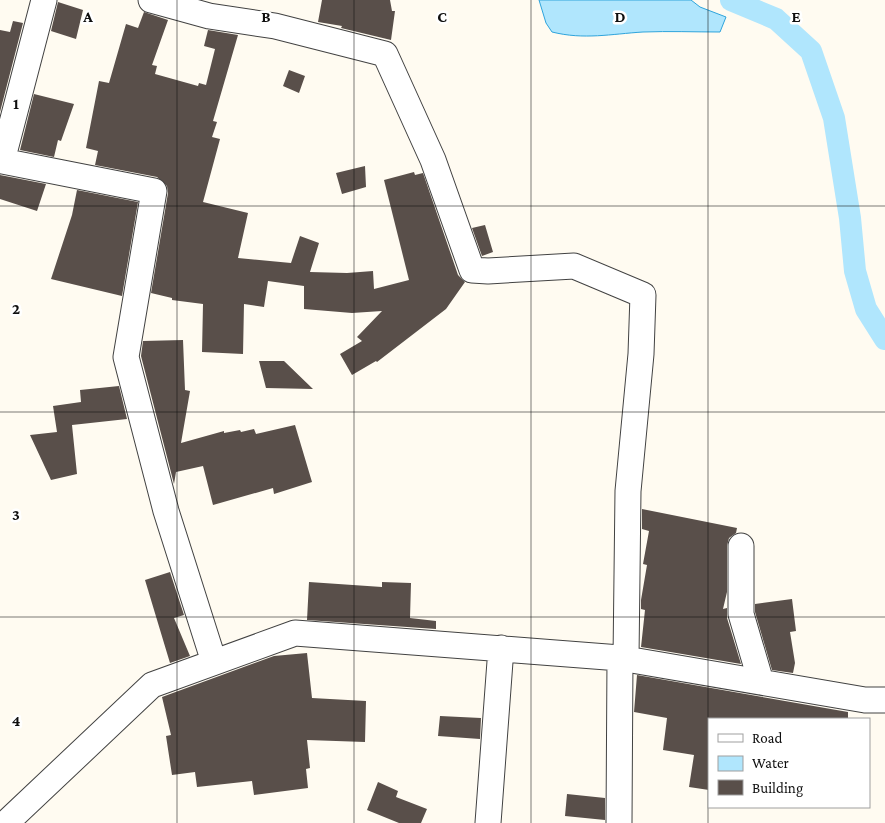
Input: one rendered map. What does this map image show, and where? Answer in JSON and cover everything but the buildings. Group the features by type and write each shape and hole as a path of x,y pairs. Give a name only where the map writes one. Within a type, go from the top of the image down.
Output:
{"street":[{"path":"44,0 1,161 154,191 126,357 166,511 214,662"},
{"path":"151,0 209,16 275,26 385,54 433,160 472,270 488,271 574,266 643,295 641,354 628,491 619,823"},
{"path":"741,546 741,614 761,682"},
{"path":"6,823 152,685 295,633 623,658 865,700 885,700"},
{"path":"488,823 501,648"}],"water":[{"path":"539,0 691,0 700,7 726,17 720,32 643,32 575,36 552,32 546,23"}],"waterway":[{"path":"731,0 776,19 811,51 834,118 850,218 855,271 866,309 885,339"}]}
